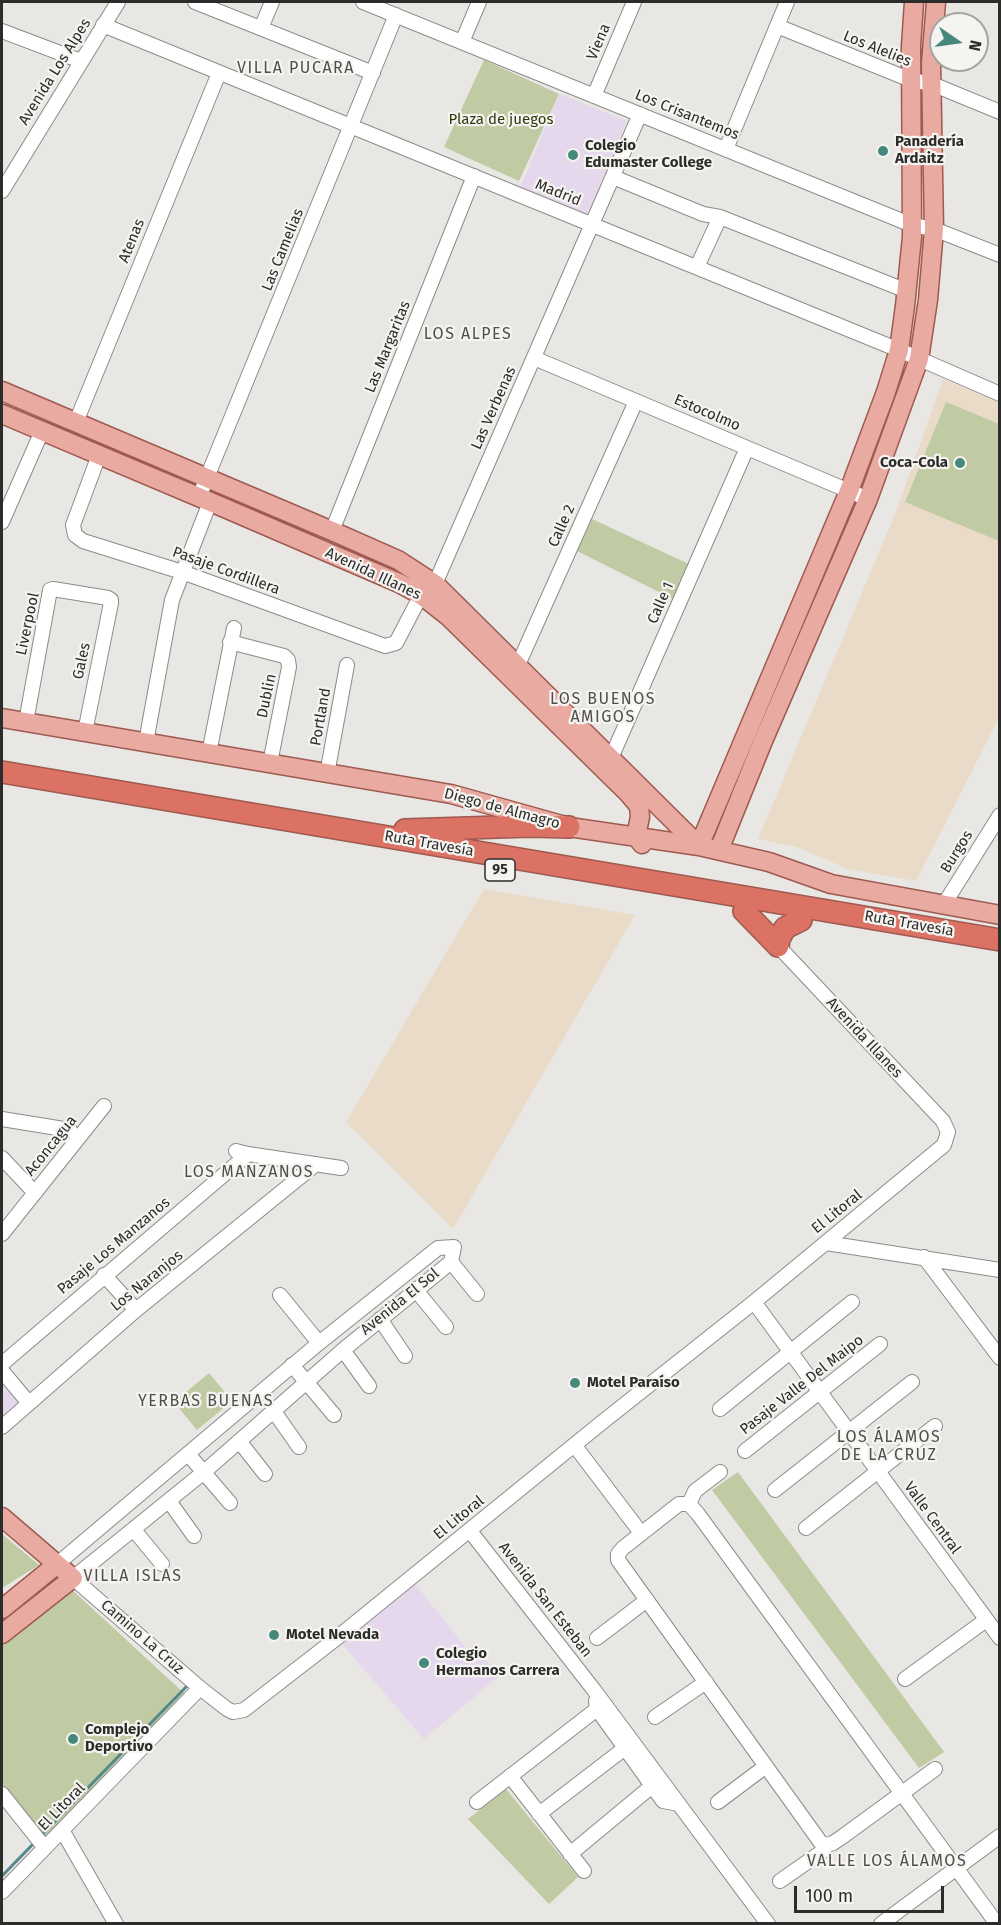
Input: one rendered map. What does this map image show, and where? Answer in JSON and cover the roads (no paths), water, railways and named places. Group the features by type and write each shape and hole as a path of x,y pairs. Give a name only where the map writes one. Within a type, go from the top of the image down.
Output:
{"highway":[{"name":"Ruta Travesía","path":"2,772 999,940"},
{"name":"Ruta Travesía","path":"2,786 999,953"},
{"path":"350,831 569,827"},
{"path":"744,911 778,946"},
{"path":"778,946 785,928 801,920"}],"main road":[{"path":"699,846 849,491 899,350 907,291 912,225 911,46 914,2"},
{"path":"636,836 642,844 661,851 700,856 719,850 767,732 868,499 919,359 928,300 934,228 931,64 936,2"},
{"name":"Avenida Illanes","path":"2,391 398,560 428,590 518,665 608,764 639,806 640,817 636,836"},
{"name":"Avenida Illanes","path":"2,414 389,579 428,590 449,617 699,846"},
{"name":"Diego de Almagro","path":"2,718 451,794 569,827 719,850 769,862 831,884 999,915"},
{"name":"Camino La Cruz","path":"2,1517 73,1578"},
{"name":"Avenida El Sol","path":"2,1609 56,1565"},
{"name":"Avenida El Sol","path":"2,1634 73,1578"}],"street":[{"name":"Avenida Los Alpes","path":"2,191 8,167 81,61 118,2"},
{"path":"195,2 373,73"},
{"path":"261,28 272,2"},
{"name":"Los Crisantemos","path":"363,2 912,225 934,228 999,255"},
{"path":"462,42 479,2"},
{"name":"Viena","path":"594,96 634,2"},
{"path":"726,149 787,2"},
{"name":"Las Camelias","path":"146,742 172,600 204,500 207,477 396,15"},
{"name":"Madrid","path":"103,25 899,350 999,394"},
{"name":"Los Alelies","path":"777,26 911,80 932,84 999,112"},
{"path":"2,31 81,61"},
{"name":"Atenas","path":"76,422 219,73"},
{"name":"Las Verbenas","path":"428,590 534,358 640,114"},
{"name":"Las Margaritas","path":"332,531 474,176"},
{"path":"613,177 703,214 720,217 907,291"},
{"path":"697,267 720,217"},
{"name":"Estocolmo","path":"534,358 868,499"},
{"name":"Calle 2","path":"518,665 636,401"},
{"path":"2,522 42,431"},
{"name":"Calle 1","path":"608,764 747,448"},
{"name":"Pasaje Cordillera","path":"99,455 73,525 75,535 83,541 182,572 386,646 396,643 428,590"},
{"name":"Liverpool","path":"26,722 50,590 108,598"},
{"name":"Gales","path":"85,732 111,603 108,598"},
{"path":"209,753 234,627"},
{"name":"Dublin","path":"230,642 284,656 288,660 289,667 270,763"},
{"name":"Portland","path":"327,774 347,665"},
{"name":"Burgos","path":"943,906 999,815"},
{"name":"Avenida Illanes","path":"778,946 944,1122 948,1132"},
{"name":"Aconcagua","path":"2,1233 104,1106"},
{"path":"2,1119 70,1130"},
{"name":"El Litoral","path":"2,1889 45,1848 200,1688 227,1709 233,1712 243,1710 333,1641 826,1243 944,1145 948,1132"},
{"name":"Pasaje Los Manzanos","path":"2,1364 242,1152 316,1164"},
{"path":"2,1158 34,1193"},
{"path":"316,1164 341,1168"},
{"name":"Los Naranjos","path":"2,1427 136,1310 316,1164"},
{"path":"826,1243 999,1270"},
{"name":"Avenida El Sol","path":"56,1565 319,1343 438,1248 454,1247 450,1262 343,1350 204,1472 73,1578"},
{"path":"924,1257 999,1358"},
{"path":"450,1262 477,1294"},
{"path":"104,1275 136,1310"},
{"path":"415,1289 446,1327"},
{"path":"280,1296 319,1343"},
{"name":"Valle Central","path":"754,1302 999,1638"},
{"path":"720,1409 852,1302"},
{"path":"380,1319 405,1356"},
{"name":"Pasaje Valle Del Maipo","path":"745,1451 880,1344"},
{"path":"343,1350 369,1386"},
{"path":"292,1365 334,1415"},
{"path":"2,1371 28,1402"},
{"path":"775,1490 912,1382"},
{"path":"273,1410 299,1447"},
{"path":"806,1528 935,1426"},
{"path":"239,1441 265,1474"},
{"path":"575,1446 641,1533"},
{"path":"188,1454 230,1503"},
{"path":"689,1504 695,1491 720,1472"},
{"path":"168,1501 194,1536"},
{"path":"826,1845 821,1843 618,1560 618,1554 623,1548 679,1504 689,1504 699,1514 997,1923"},
{"path":"134,1530 162,1564"},
{"name":"Avenida San Esteban","path":"470,1531 594,1690 768,1923"},
{"name":"Camino La Cruz","path":"73,1578 200,1688"},
{"path":"597,1638 646,1600"},
{"path":"905,1679 986,1620"},
{"path":"655,1717 706,1682"},
{"name":"Avenida San Esteban","path":"594,1690 597,1709 663,1801 679,1804"},
{"path":"477,1802 597,1709"},
{"path":"539,1814 625,1748"},
{"path":"718,1802 766,1766"},
{"path":"780,1881 822,1851 826,1845 842,1838 934,1769"},
{"path":"510,1776 584,1871"},
{"path":"570,1854 652,1786"},
{"path":"2,1794 45,1848"},
{"path":"62,1830 116,1923"},
{"path":"881,1923 999,1836"}],"waterway":[{"path":"42,1835 186,1687"},
{"path":"2,1876 34,1843"}],"place":[{"name":"Panadería Ardaitz","path":"883,151"},
{"name":"Colegio Edumaster College","path":"573,155"},
{"name":"Coca-Cola","path":"960,463"},
{"name":"Motel Paraíso","path":"575,1383"},
{"name":"Motel Nevada","path":"274,1635"},
{"name":"Colegio Hermanos Carrera","path":"424,1663"},
{"name":"Complejo Deportivo","path":"73,1739"}],"district":[{"name":"VILLA PUCARA","path":"296,69"},
{"name":"LOS ALPES","path":"468,335"},
{"name":"LOS BUENOS AMIGOS","path":"603,709"},
{"name":"LOS MANZANOS","path":"249,1173"},
{"name":"YERBAS BUENAS","path":"206,1402"},
{"name":"LOS ÁLAMOS DE LA CRUZ","path":"889,1447"},
{"name":"VILLA ISLAS","path":"133,1577"},
{"name":"VALLE LOS ÁLAMOS","path":"887,1862"}],"park label":[{"name":"Plaza de juegos","path":"501,120"}]}
